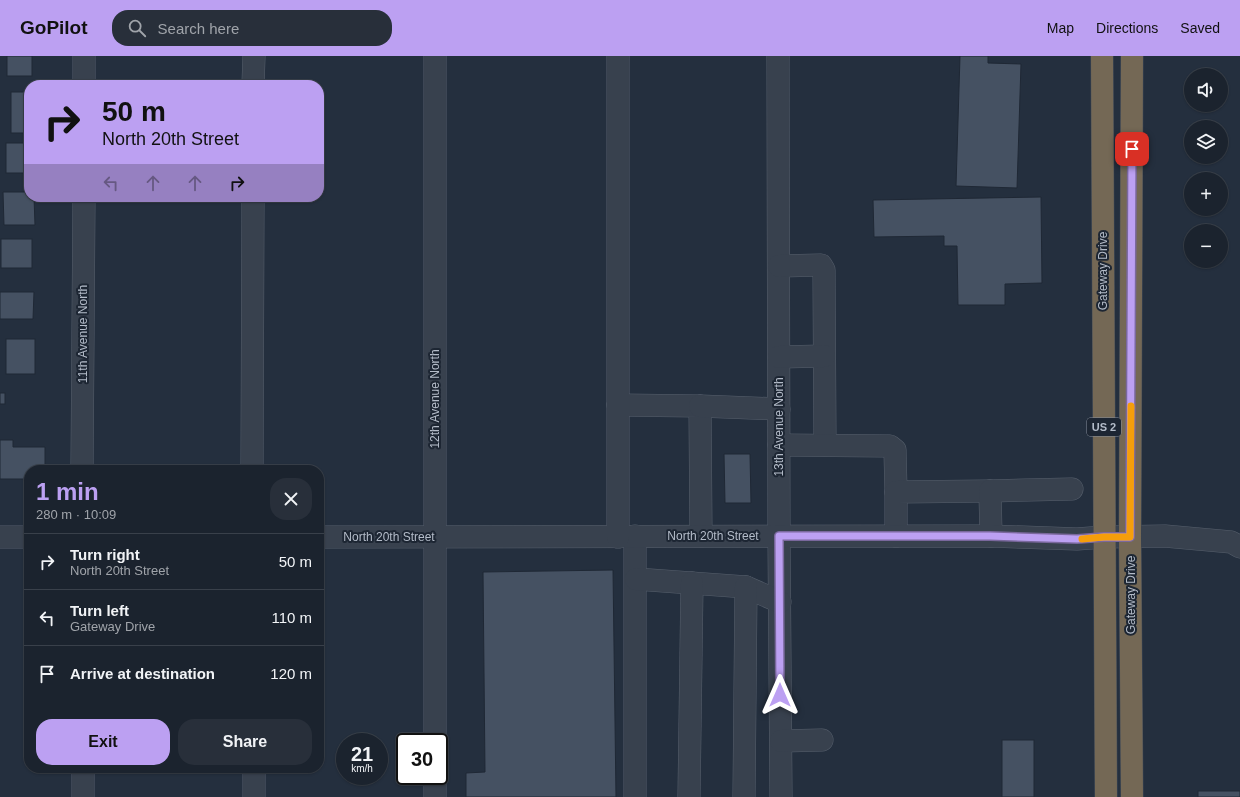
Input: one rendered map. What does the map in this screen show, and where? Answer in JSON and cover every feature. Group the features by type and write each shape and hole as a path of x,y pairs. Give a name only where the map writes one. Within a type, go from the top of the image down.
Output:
{"highway":[{"name":"Gateway Drive","path":"1102,56 1106,797"},
{"name":"Gateway Drive","path":"1132,56 1130,537 1132,797"}],"street":[{"path":"84,56 84,80"},
{"path":"254,56 254,80"},
{"name":"12th Avenue North","path":"435,56 435,733"},
{"path":"618,56 618,405 626,536 636,579 635,797"},
{"name":"13th Avenue North","path":"778,56 778,409 781,797"},
{"name":"11th Avenue North","path":"82,465 84,202"},
{"path":"252,465 253,202"},
{"path":"778,266 821,265 824,270 825,445"},
{"path":"778,357 824,356"},
{"path":"618,405 778,409"},
{"path":"700,406 701,536"},
{"path":"779,445 890,446 895,450 896,536"},
{"path":"896,492 1072,489"},
{"path":"990,491 990,536"},
{"name":"North 20th Street","path":"324,537 990,536 1077,539 1165,536 1231,542 1240,547"},
{"path":"0,537 24,537"},
{"path":"636,579 746,587 780,602"},
{"path":"689,797 692,582"},
{"path":"744,797 746,587"},
{"path":"781,741 822,740"},
{"path":"82,773 83,797"},
{"path":"254,773 254,797"},
{"path":"435,785 435,797"}],"building":[{"path":"7,56 32,56 32,76 7,76"},
{"path":"960,56 988,56 988,63 1021,64 1017,188 956,186"},
{"path":"11,92 24,92 24,133 11,133"},
{"path":"6,143 24,143 24,173 6,173"},
{"path":"3,192 24,192 24,202 34,202 35,225 4,225"},
{"path":"1041,197 1042,283 1005,284 1005,305 958,305 957,246 944,246 944,236 874,237 873,200"},
{"path":"1,239 32,239 32,268 1,268"},
{"path":"0,292 34,292 33,319 0,319"},
{"path":"6,339 35,339 35,374 6,374"},
{"path":"0,393 5,393 5,404 0,404"},
{"path":"0,440 13,440 13,447 45,447 45,465 24,465 24,479 0,479"},
{"path":"724,454 750,454 751,503 725,503"},
{"path":"613,570 616,797 466,797 466,773 485,772 483,572"},
{"path":"1002,740 1034,740 1034,797 1002,797"},
{"path":"1198,791 1240,791 1240,797 1198,797"}],"slow traffic":[{"path":"1082,539 1130,537 1131,406"}],"route":[{"path":"780,695 779,536 990,536 1077,539 1130,537 1132,149"}]}
